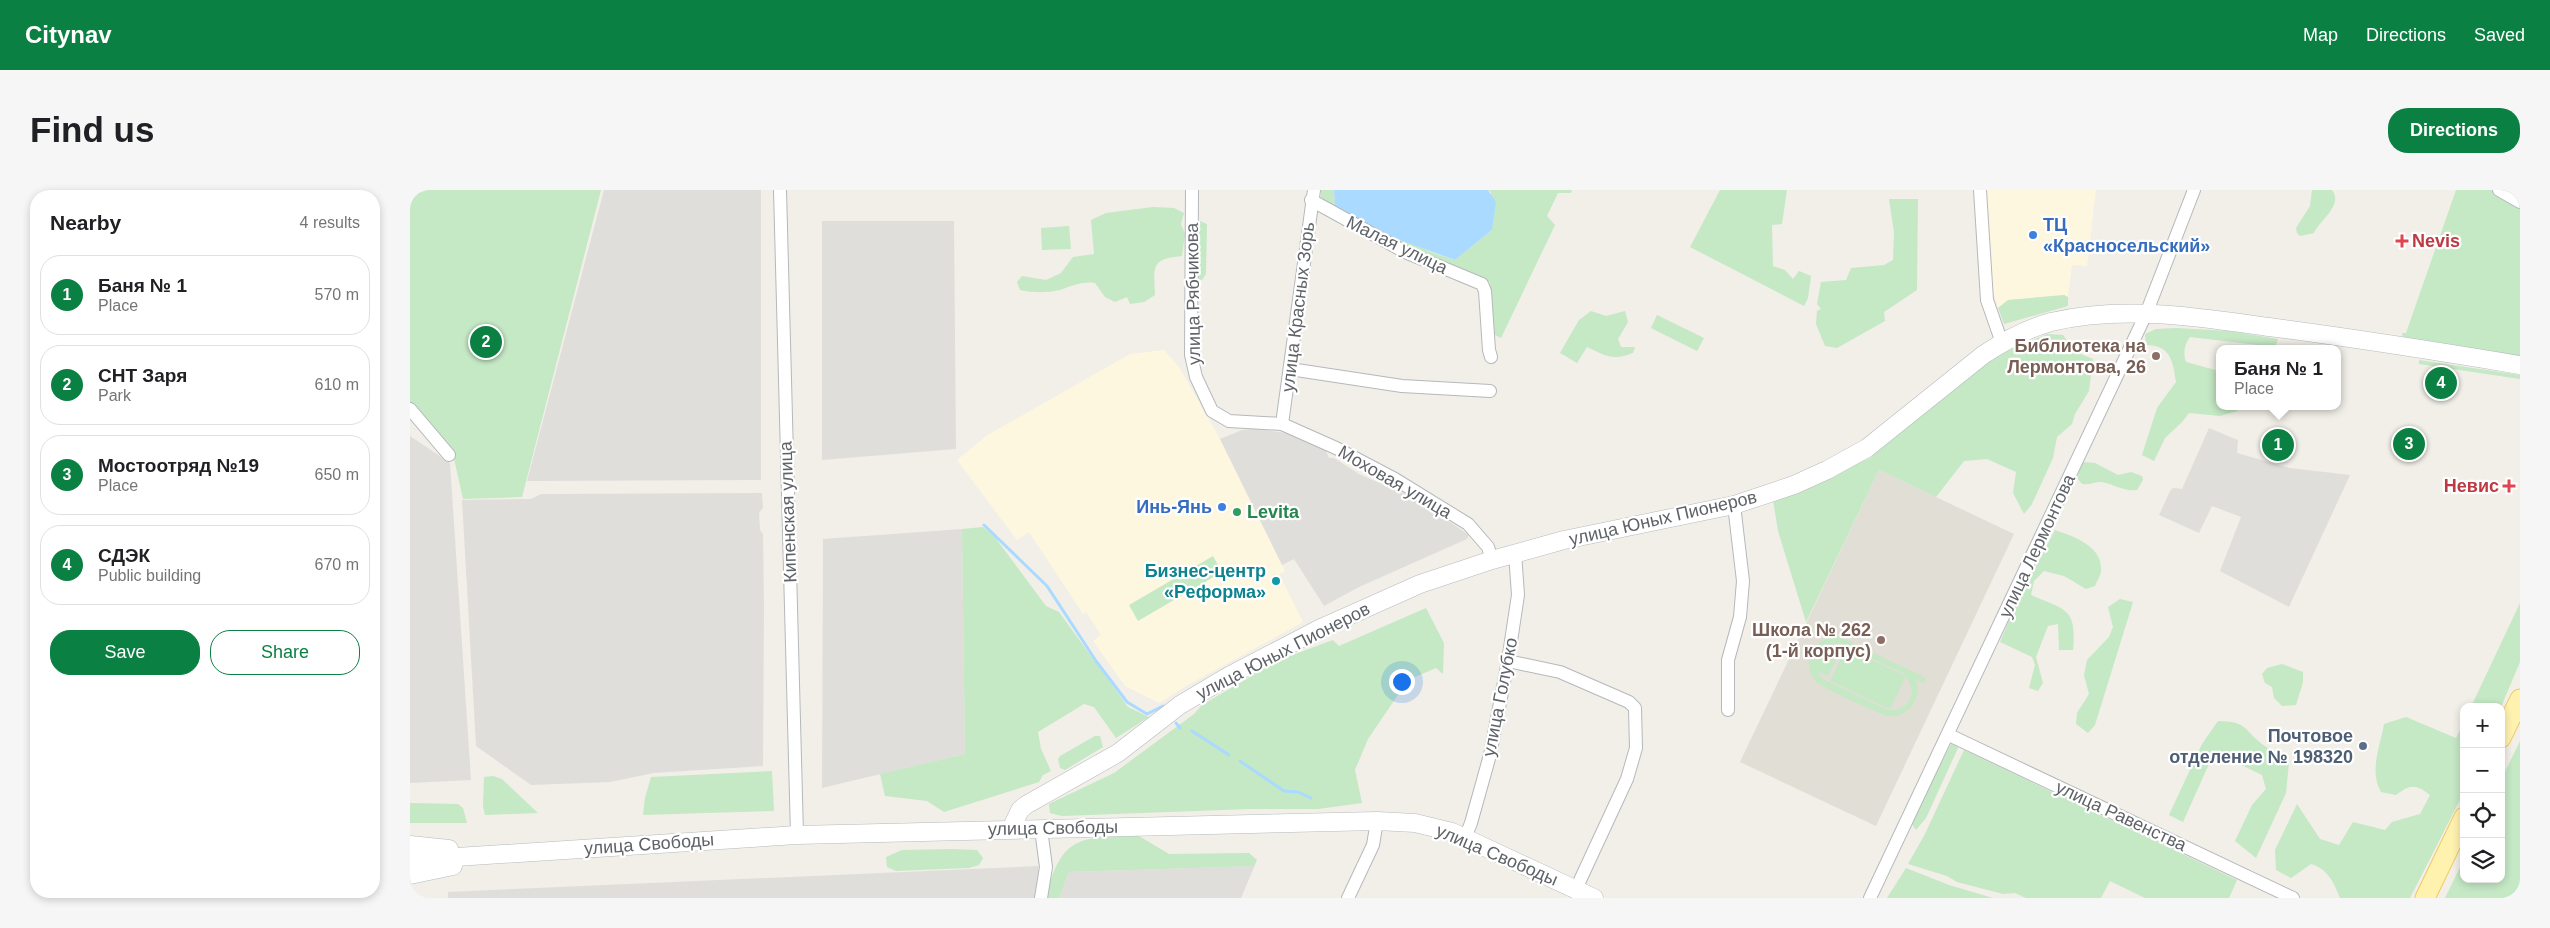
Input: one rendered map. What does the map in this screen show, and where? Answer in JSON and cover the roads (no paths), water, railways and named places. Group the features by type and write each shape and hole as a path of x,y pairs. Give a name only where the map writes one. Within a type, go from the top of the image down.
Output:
{"main road":[{"name":"улица Юных Пионеров","path":"1011,829 1020,810 1026,804 1118,753 1180,705 1227,677 1319,629 1420,584 1492,560 1564,540 1734,505 1794,485 1860,452 1918,409 1983,355 2002,343 2050,322 2076,317 2146,314 2187,316 2296,330 2520,365"},
{"path":"2505,730 2520,699"},
{"name":"улица Свободы","path":"410,860 797,834 1377,821 1415,823 1452,832 1584,895"},
{"path":"2425,898 2460,825"},
{"name":"улица Свободы","path":"410,845 497,855"},
{"name":"улица Свободы","path":"410,875 497,855"}],"street":[{"name":"Кипенская улица","path":"780,190 797,834"},
{"name":"улица Рябчикова","path":"1192,190 1190,337 1196,377 1203,396 1212,411 1229,421 1282,424"},
{"path":"1980,190 1987,300 2002,343"},
{"name":"улица Лермонтова","path":"1870,898 2146,314 2194,190"},
{"path":"2500,190 2520,202"},
{"name":"улица Красных Зорь","path":"1282,424 1313,195"},
{"name":"Малая улица","path":"1313,195 1405,252 1482,284 1491,357"},
{"path":"1290,369 1402,386 1490,391"},
{"path":"410,408 449,455"},
{"name":"Моховая улица","path":"1282,424 1336,448 1395,479 1468,524 1488,547 1492,560"},
{"path":"1728,710 1728,660 1739,623 1743,581 1734,505"},
{"name":"улица Голубко","path":"1465,838 1471,824 1490,755 1508,661 1518,595 1516,553"},
{"path":"1508,661 1560,672 1629,702 1635,708 1636,748 1627,779 1584,895"},
{"name":"улица Равенства","path":"1949,734 2293,898"},
{"path":"1348,898 1373,845 1377,821"},
{"path":"1041,829 1046,867 1041,898"}],"water":[{"path":"1334,190 1488,190 1496,202 1492,230 1455,260 1386,235 1340,213 1335,206"}],"waterway":[{"path":"984,525 1047,586 1096,661 1127,702 1147,714 1163,706"},
{"path":"1176,723 1180,728"},
{"path":"1192,731 1229,755"},
{"path":"1240,761 1284,791 1298,792 1311,798"}],"place":[{"name":"ТЦ «Красносельский»","path":"2033,235"},
{"name":"Nevis","path":"2402,241"},
{"name":"СНТ Заря","path":"486,342"},
{"name":"Библиотека на Лермонтова, 26","path":"2156,356"},
{"name":"СДЭК","path":"2441,383"},
{"name":"Мостоотряд №19","path":"2409,444"},
{"name":"Баня № 1","path":"2278,445"},
{"name":"Невис","path":"2509,486"},
{"name":"Инь-Янь","path":"1222,507"},
{"name":"Levita","path":"1237,512"},
{"name":"Бизнес-центр «Реформа»","path":"1276,581"},
{"name":"Школа № 262 (1-й корпус)","path":"1881,640"},
{"name":"Почтовое отделение № 198320","path":"2363,746"}]}
